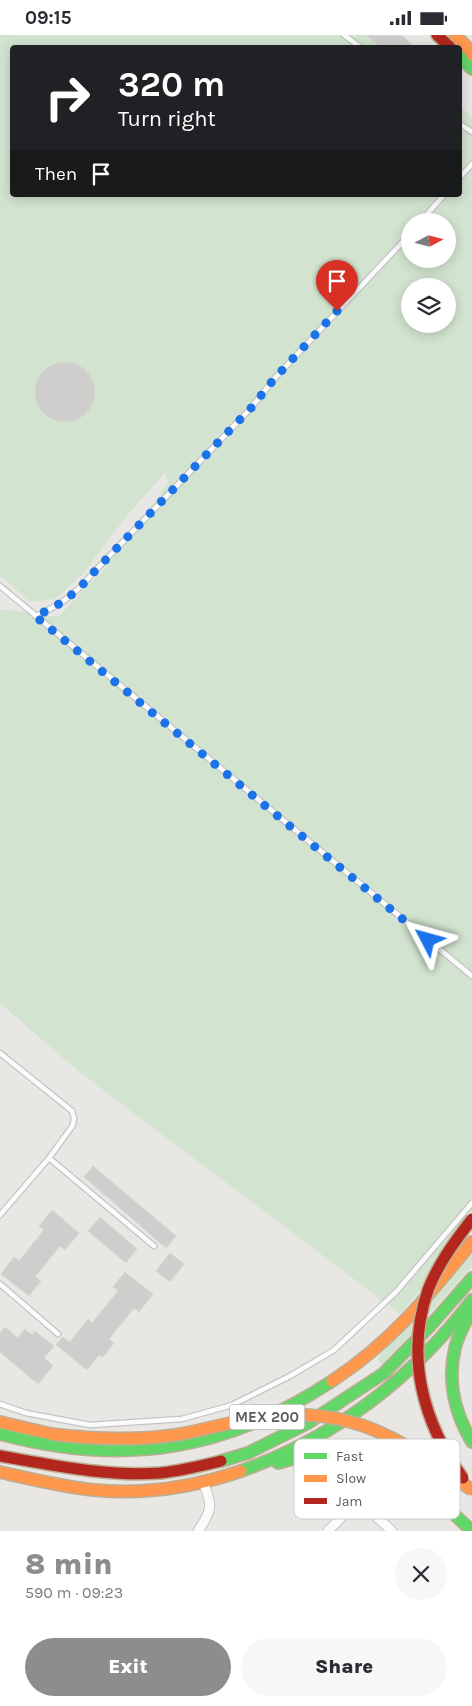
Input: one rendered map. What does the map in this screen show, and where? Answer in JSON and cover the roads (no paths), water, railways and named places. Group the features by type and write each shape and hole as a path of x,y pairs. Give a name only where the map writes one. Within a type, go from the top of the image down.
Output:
{"highway":[{"path":"437,35 448,45"},
{"path":"455,35 470,50 472,55"},
{"path":"462,59 472,69"},
{"path":"437,1439 425,1409 419,1380 418,1350 421,1317 428,1291 438,1267 472,1219"},
{"name":"MEX 200","path":"0,1434 59,1448 115,1451 164,1448 207,1440 243,1428 320,1390 360,1363 398,1329 472,1242"},
{"name":"MEX 200","path":"0,1456 57,1467 97,1472 160,1473 202,1466 248,1453 308,1423 384,1373 430,1326 472,1278"},
{"path":"312,1439 363,1407 400,1379 436,1344 472,1300"},
{"path":"472,1308 455,1349 452,1367 453,1395 463,1427 472,1442"},
{"path":"0,1422 51,1434 98,1439 138,1439 185,1434 256,1418 304,1414 359,1424 392,1439"},
{"path":"240,1472 294,1448"},
{"path":"0,1472 62,1486 109,1491 174,1487 203,1482 294,1459"},
{"path":"460,1475 472,1490"},
{"path":"460,1482 472,1490"},
{"path":"458,1519 472,1531"}],"street":[{"path":"198,1531 208,1516 210,1498 203,1482"},
{"path":"328,1531 340,1519"},
{"path":"379,1519 392,1531"}],"lane":[{"path":"344,35 357,45"},
{"path":"462,175 472,164"},
{"path":"428,213 442,197"},
{"path":"35,616 53,609 82,586 251,408 274,379 401,244"},
{"path":"0,586 472,976"},
{"path":"0,1053 72,1111 74,1118 73,1125 49,1158 0,1215"},
{"path":"49,1158 154,1246"},
{"path":"0,1404 26,1413 90,1425 182,1419 232,1405 290,1376 334,1350 396,1292 472,1203"},
{"path":"0,1284 58,1334"}]}
